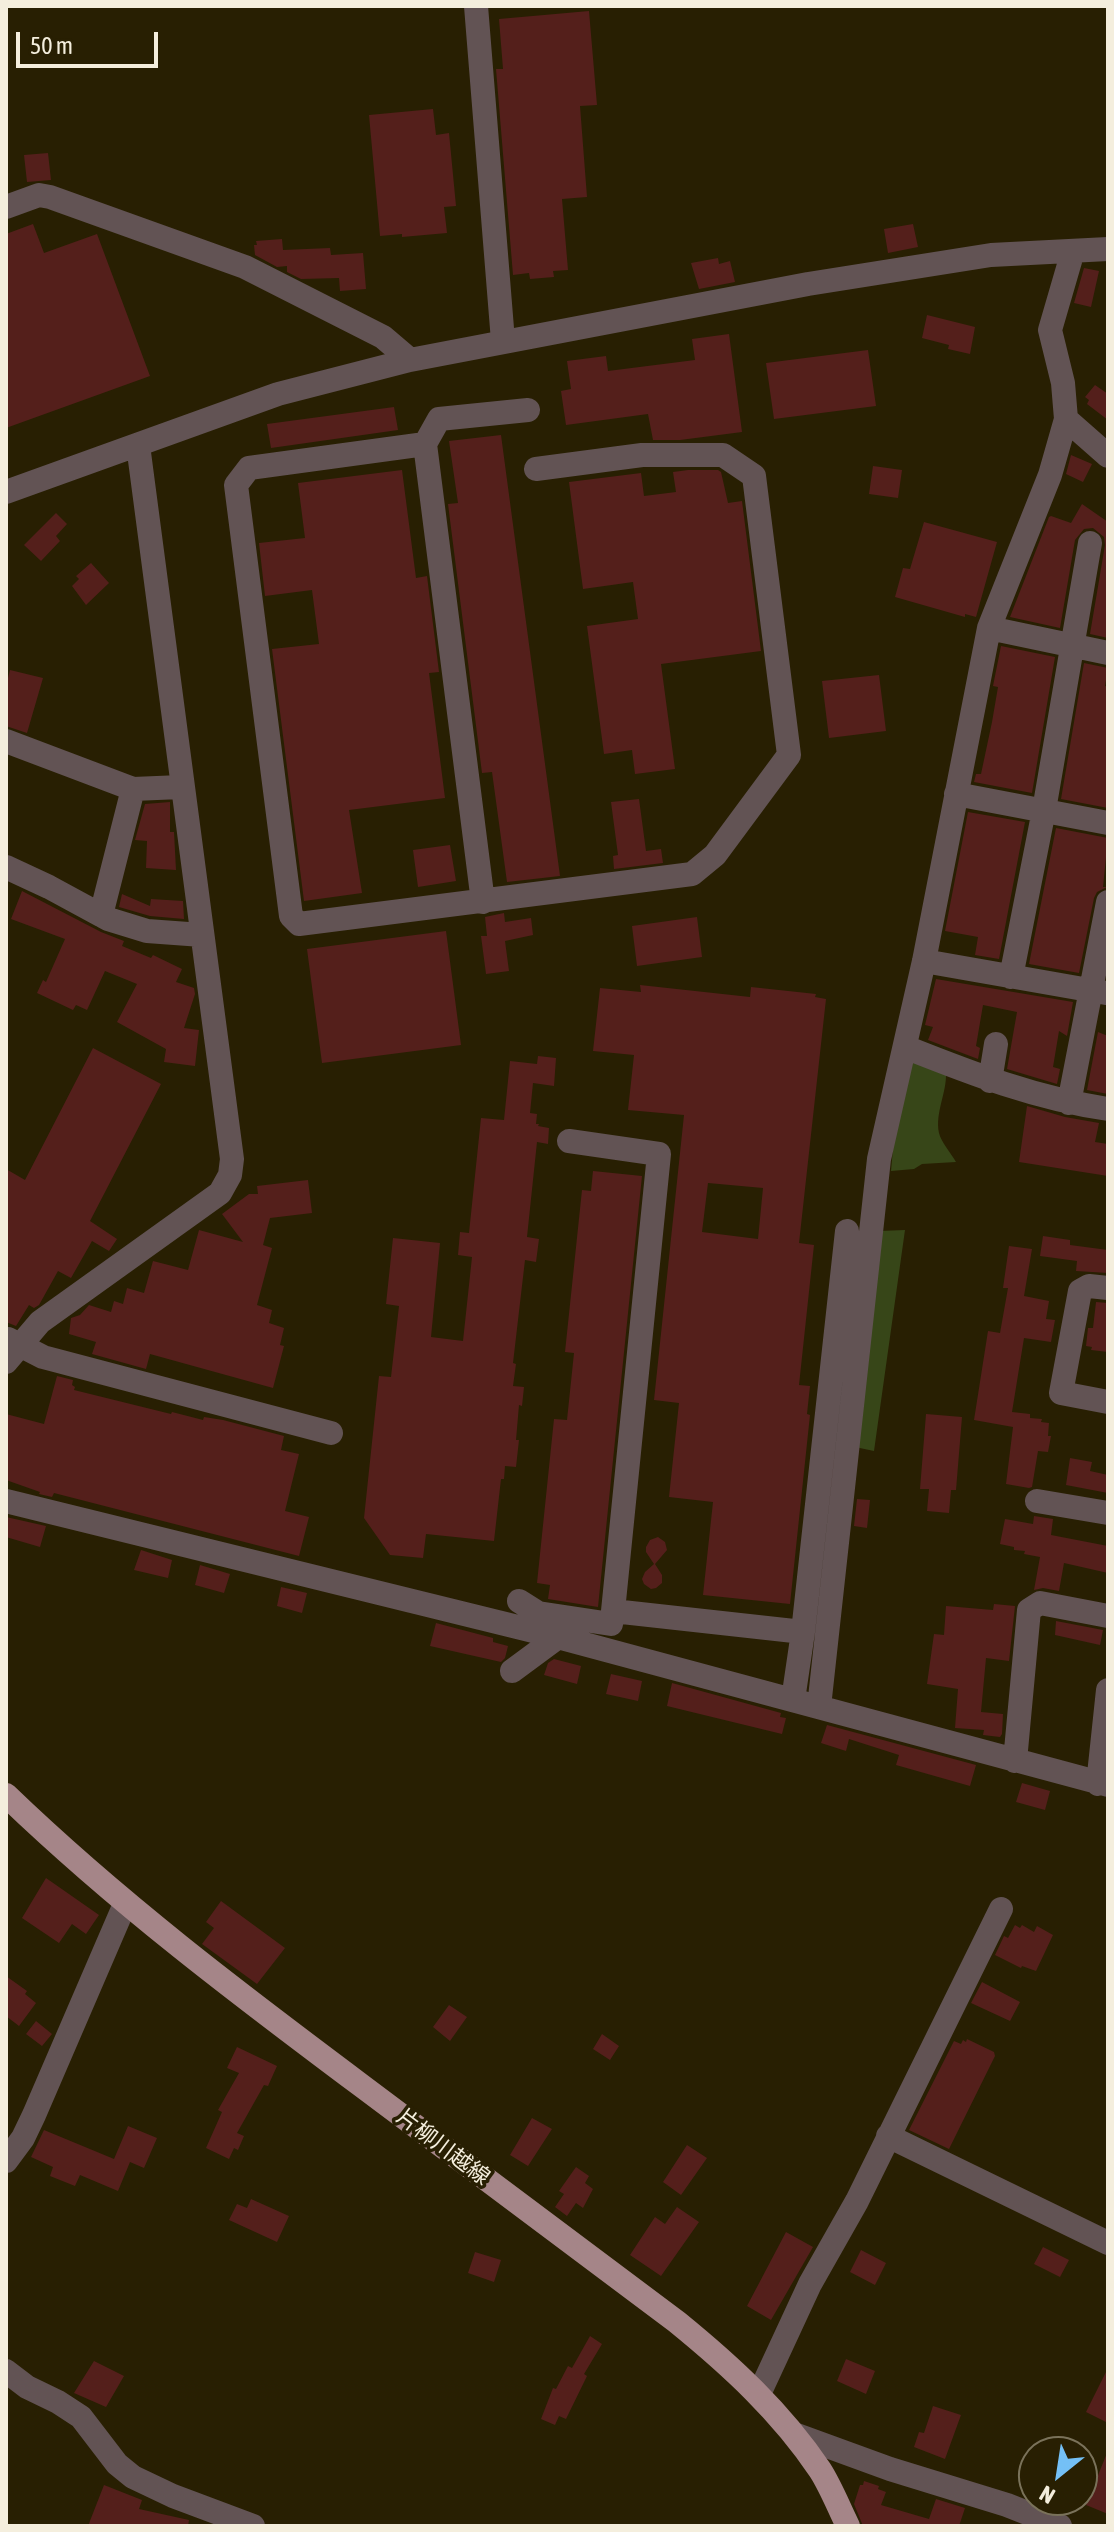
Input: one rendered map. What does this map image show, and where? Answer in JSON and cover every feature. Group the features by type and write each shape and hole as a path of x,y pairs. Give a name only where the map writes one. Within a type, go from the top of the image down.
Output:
{"main road":[{"name":"片柳川越線","path":"6,1795 125,1904 718,2356 759,2394 794,2434 822,2473 848,2526"}],"street":[{"path":"476,6 503,341"},
{"path":"6,207 39,195 50,197 245,267 383,337 410,360"},
{"path":"6,492 278,394 410,360 808,284 991,255 1108,249"},
{"path":"819,1707 879,1159 924,961 989,628 1040,501 1066,419 1063,383 1050,330 1073,251"},
{"path":"483,902 425,444 439,419 528,410"},
{"path":"1066,419 1108,456"},
{"path":"425,444 249,468 236,485 291,916 299,924 692,874 715,855 789,755 754,476 723,455 642,455 536,469"},
{"path":"10,1348 40,1322 220,1193 230,1175 232,1159 138,445"},
{"path":"1011,977 1044,810 1090,543"},
{"path":"989,628 1108,653"},
{"path":"6,741 133,789 181,787"},
{"path":"101,915 133,789"},
{"path":"956,794 1108,823"},
{"path":"6,867 101,915 147,931 202,935"},
{"path":"1069,1103 1100,992 1108,902"},
{"path":"924,961 1100,992"},
{"path":"990,1081 996,1044"},
{"path":"905,1047 990,1081 1069,1103 1108,1109"},
{"path":"519,1601 538,1613 611,1624 659,1154 569,1141"},
{"path":"793,1700 847,1231"},
{"path":"1108,1288 1089,1286 1080,1291 1061,1393 1108,1402"},
{"path":"10,1348 331,1433"},
{"path":"6,1501 558,1637 1103,1785 1108,1690"},
{"path":"1037,1501 1108,1513"},
{"path":"1015,1761 1029,1610 1040,1603 1108,1616"},
{"path":"613,1611 803,1632"},
{"path":"512,1671 558,1637"},
{"path":"6,2161 23,2138 34,2115 125,1904"},
{"path":"759,2394 810,2284 857,2201 1001,1909"},
{"path":"888,2136 1108,2243"},
{"path":"6,2371 27,2387 81,2417 117,2464 133,2477 173,2496 253,2526"},
{"path":"794,2434 890,2469 1007,2505 1060,2526"}],"green space":[{"path":"920,1060 946,1072 939,1133 956,1162 922,1164 914,1169 891,1171 894,1137 911,1063"},
{"path":"905,1230 874,1451 855,1447 879,1231"}],"building":[{"path":"589,11 597,105 580,106 587,197 562,199 568,270 553,271 554,277 530,279 529,273 513,275 496,69 503,69 499,19"},
{"path":"433,109 436,135 449,133 456,206 444,207 447,233 380,236 369,115"},
{"path":"48,153 51,180 27,182 24,155"},
{"path":"33,224 44,253 97,234 150,376 6,428 6,234"},
{"path":"913,224 918,247 888,253 884,229"},
{"path":"282,239 283,250 330,248 331,255 363,253 366,289 340,291 339,278 301,279 287,272 287,266 277,267 255,255 256,241"},
{"path":"718,258 719,264 730,261 735,282 699,289 691,263"},
{"path":"1084,268 1099,271 1091,307 1074,303"},
{"path":"927,315 975,327 970,354 922,338"},
{"path":"729,334 742,432 680,440 653,440 648,414 566,425 561,391 571,389 567,361 606,356 608,371 695,360 692,339"},
{"path":"868,350 876,406 774,419 766,363"},
{"path":"1095,385 1108,394 1108,420 1087,404 1089,400 1085,397"},
{"path":"394,407 398,430 271,448 267,424"},
{"path":"501,435 560,876 507,882 492,772 482,773 448,504 458,503 449,441"},
{"path":"1071,455 1092,464 1083,482 1066,474"},
{"path":"873,466 902,470 898,498 869,494"},
{"path":"402,470 416,578 427,576 439,672 429,673 445,798 349,810 362,893 304,901 272,649 319,644 312,590 265,596 259,543 305,538 298,483"},
{"path":"718,470 728,503 742,501 761,651 661,664 675,769 635,774 632,750 604,754 587,626 638,619 633,582 583,589 569,482 641,473 644,496 676,492 673,472"},
{"path":"1082,504 1108,522 1108,638 1090,634 1105,545 1104,537 1093,528 1084,529 1075,540 1060,628 1010,617 1049,517 1071,523"},
{"path":"56,513 67,524 56,536 60,541 41,561 24,545"},
{"path":"924,522 997,542 976,617 965,614 965,617 895,597 903,568 910,569"},
{"path":"91,563 109,583 86,605 72,586 79,579 76,576"},
{"path":"1001,646 1055,657 1032,793 974,782 976,774 981,774 992,722 998,687 993,686"},
{"path":"1084,663 1108,668 1105,686 1108,687 1108,808 1061,799"},
{"path":"10,670 43,678 27,733 6,726 6,686"},
{"path":"879,675 886,731 829,738 822,681"},
{"path":"639,799 646,851 661,849 663,863 614,869 613,856 618,855 611,802"},
{"path":"170,802 170,832 174,832 176,870 146,868 147,841 135,840 145,804"},
{"path":"968,812 1025,822 999,959 975,955 978,937 945,931"},
{"path":"1056,828 1108,838 1103,887 1107,887 1097,892 1094,898 1079,973 1029,964"},
{"path":"450,845 456,881 418,887 413,850"},
{"path":"22,891 124,941 122,946 151,958 153,955 182,969 176,982 194,988 195,994 184,1028 199,1030 195,1066 164,1062 166,1049 117,1022 137,984 105,971 87,1010 76,1005 73,1010 37,993 43,980 46,982 65,939 11,919"},
{"path":"122,894 150,906 151,899 183,901 184,919 150,916 119,907"},
{"path":"504,913 505,922 531,918 533,935 505,941 509,971 486,974 481,936 487,936 485,917"},
{"path":"697,917 702,957 637,966 632,926"},
{"path":"446,931 461,1045 322,1063 307,949"},
{"path":"936,979 1073,1002 1067,1036 1059,1031 1053,1067 1060,1069 1057,1084 1007,1069 1017,1012 983,1005 976,1046 980,1048 978,1059 928,1040 933,1027 925,1025"},
{"path":"640,985 750,997 751,987 816,994 815,997 826,999 799,1243 814,1245 799,1385 810,1386 807,1414 810,1415 790,1604 703,1595 713,1502 669,1497 679,1403 654,1400 684,1115 628,1110 634,1055 593,1051 600,988 641,992","holes":["708,1183 763,1188 758,1239 702,1232"]},
{"path":"1098,1032 1108,1036 1108,1094 1087,1090"},
{"path":"93,1048 161,1084 90,1221 117,1239 109,1251 92,1241 71,1278 58,1271 39,1305 34,1308 29,1305 16,1326 6,1322 6,1169 25,1180"},
{"path":"538,1056 556,1058 554,1086 533,1083 530,1113 537,1114 538,1126 549,1128 548,1144 537,1142 527,1237 539,1239 536,1262 525,1260 513,1363 516,1364 513,1386 524,1387 522,1406 519,1405 516,1467 505,1466 504,1479 501,1479 494,1541 426,1534 423,1558 390,1555 364,1518 379,1376 391,1377 399,1306 386,1304 393,1238 440,1243 431,1337 463,1341 472,1257 458,1255 460,1232 469,1233 481,1118 504,1120 510,1061 537,1064"},
{"path":"1027,1106 1099,1123 1095,1142 1108,1144 1108,1176 1019,1162"},
{"path":"593,1171 642,1176 598,1607 548,1599 550,1585 537,1583 554,1419 567,1420 574,1353 565,1352 582,1190 591,1191"},
{"path":"308,1180 312,1213 270,1218 263,1245 272,1248 257,1305 272,1310 269,1323 284,1328 280,1345 284,1346 273,1388 150,1354 146,1369 92,1354 96,1342 69,1334 71,1318 80,1315 89,1305 111,1312 114,1301 123,1304 127,1288 144,1293 153,1261 188,1270 199,1230 243,1242 222,1214 249,1194 258,1194 257,1186"},
{"path":"1043,1236 1070,1240 1070,1245 1108,1250 1108,1273 1076,1271 1077,1261 1040,1256"},
{"path":"1009,1246 1032,1249 1024,1296 1049,1301 1046,1319 1055,1320 1051,1342 1024,1338 1012,1412 1030,1414 1030,1418 1049,1423 1048,1436 1051,1436 1048,1452 1038,1451 1032,1487 1029,1488 1006,1484 1013,1427 974,1420 988,1331 1000,1333 1008,1288 1003,1288"},
{"path":"1096,1302 1108,1303 1108,1352 1091,1350 1092,1347 1086,1346 1088,1328 1093,1328"},
{"path":"57,1376 73,1380 74,1390 171,1414 223,1420 284,1436 281,1450 299,1454 285,1511 309,1517 299,1556 54,1493 52,1497 39,1494 6,1480 6,1414 44,1424"},
{"path":"926,1414 962,1417 956,1490 951,1490 949,1513 927,1511 929,1489 920,1489"},
{"path":"1070,1458 1092,1462 1090,1471 1108,1475 1108,1493 1066,1485"},
{"path":"857,1499 870,1500 867,1528 854,1526"},
{"path":"1034,1516 1053,1519 1051,1535 1108,1546 1108,1573 1064,1563 1059,1591 1034,1590 1040,1557 1000,1544 1005,1519 1033,1524"},
{"path":"6,1517 46,1526 40,1547 6,1537"},
{"path":"658,1537 665,1542 667,1550 655,1564 662,1575 662,1583 651,1589 642,1579 654,1564 646,1547 650,1540"},
{"path":"141,1550 172,1560 168,1578 134,1570"},
{"path":"200,1565 230,1574 224,1593 195,1585"},
{"path":"281,1587 307,1593 302,1613 277,1606"},
{"path":"994,1604 1015,1606 1009,1661 986,1658 981,1712 1003,1714 1000,1737 983,1735 984,1730 955,1728 958,1689 927,1684 934,1634 944,1635 946,1606 993,1610"},
{"path":"1056,1621 1103,1630 1100,1645 1055,1635"},
{"path":"436,1623 493,1638 493,1642 508,1646 505,1658 501,1662 430,1646"},
{"path":"554,1659 581,1666 577,1684 544,1675 548,1663"},
{"path":"611,1674 642,1681 638,1701 606,1694"},
{"path":"672,1683 781,1713 780,1717 786,1718 782,1734 667,1706"},
{"path":"827,1725 976,1765 970,1786 896,1765 899,1755 849,1739 846,1751 821,1743"},
{"path":"1022,1783 1050,1791 1045,1810 1016,1802"},
{"path":"46,1878 99,1915 86,1934 72,1924 59,1943 22,1918"},
{"path":"221,1901 285,1948 257,1984 202,1944 214,1928 206,1922"},
{"path":"1015,1925 1020,1928 1022,1925 1034,1932 1037,1926 1053,1935 1036,1971 1021,1968 995,1955 1004,1936 1008,1938"},
{"path":"6,1976 27,1991 25,1994 36,2003 19,2026 6,2016"},
{"path":"982,1982 1020,2002 1010,2021 971,2003"},
{"path":"449,2005 467,2017 450,2041 433,2027"},
{"path":"36,2021 52,2034 42,2046 26,2034"},
{"path":"602,2034 619,2046 610,2060 593,2049"},
{"path":"967,2039 994,2052 995,2056 949,2149 909,2130 954,2041 961,2044"},
{"path":"237,2047 277,2066 268,2086 264,2085 237,2133 244,2136 238,2150 234,2148 229,2159 206,2148 222,2112 218,2110 239,2073 227,2068"},
{"path":"532,2118 552,2129 528,2166 510,2155"},
{"path":"128,2126 157,2138 144,2168 130,2162 118,2191 80,2175 75,2186 50,2176 53,2167 31,2157 44,2130 114,2159"},
{"path":"687,2145 707,2158 681,2195 663,2182"},
{"path":"576,2167 589,2176 585,2183 593,2189 583,2208 576,2203 567,2216 555,2207 564,2194 559,2191"},
{"path":"251,2199 289,2216 277,2242 229,2220 237,2204 247,2208"},
{"path":"677,2207 699,2222 661,2276 630,2255 655,2217 665,2224"},
{"path":"786,2232 813,2247 771,2320 747,2306"},
{"path":"1043,2247 1069,2260 1060,2277 1034,2264"},
{"path":"861,2250 886,2263 875,2285 850,2272"},
{"path":"475,2252 501,2260 494,2282 468,2273"},
{"path":"590,2336 602,2344 584,2374 587,2376 566,2419 559,2416 555,2425 541,2419 553,2388 556,2389 568,2366 572,2368"},
{"path":"846,2359 875,2371 866,2394 837,2381"},
{"path":"94,2361 124,2376 106,2407 74,2393"},
{"path":"1108,2368 1108,2423 1086,2412"},
{"path":"933,2406 961,2415 945,2459 914,2447 919,2432 924,2433"},
{"path":"1108,2453 1108,2514 1098,2510 1098,2475"},
{"path":"864,2481 886,2492 881,2505 929,2519 936,2499 965,2508 959,2526 863,2526 854,2504"},
{"path":"104,2485 142,2500 139,2509 189,2520 188,2526 88,2526"}]}
